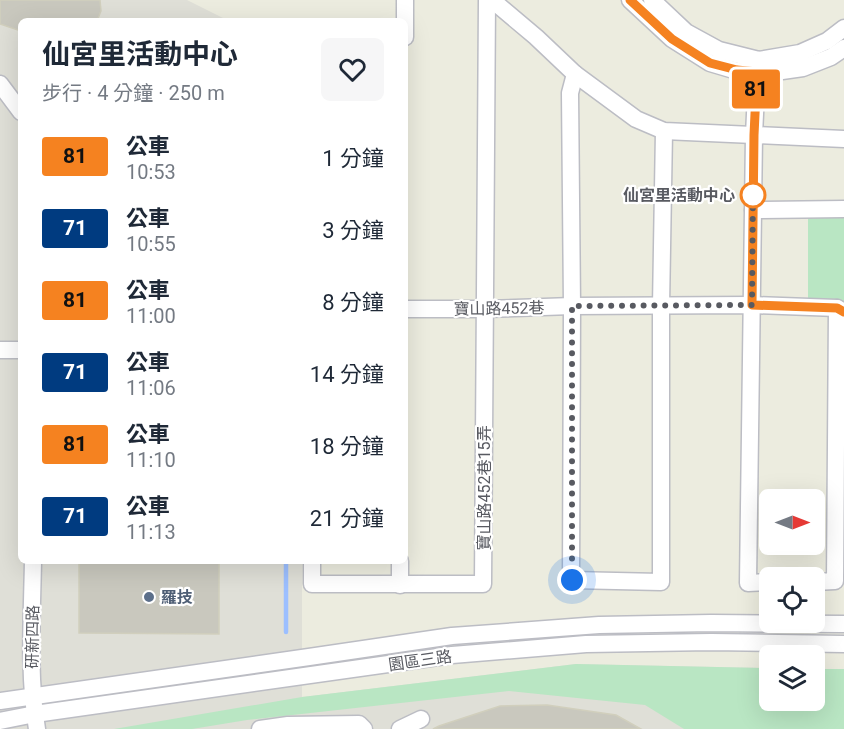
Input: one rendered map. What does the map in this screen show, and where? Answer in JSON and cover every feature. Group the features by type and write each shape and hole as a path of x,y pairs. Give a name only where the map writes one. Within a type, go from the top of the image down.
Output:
{"street":[{"path":"405,0 405,18"},
{"path":"485,309 487,0"},
{"path":"492,0 536,37 574,74 636,119 664,131 844,139"},
{"path":"630,0 672,39 710,63 737,70 800,53 827,41 844,28"},
{"path":"652,0 687,32 719,50 758,66 782,71 803,68 831,57 844,48"},
{"path":"758,66 754,135 748,582 759,582"},
{"path":"574,74 570,93 572,580 661,582 661,306 664,131"},
{"path":"0,84 18,108"},
{"path":"753,210 844,209"},
{"name":"寶山路452巷","path":"408,309 752,305 841,310"},
{"name":"寶山路452巷15弄","path":"400,585 483,584 485,309"},
{"path":"825,581 835,581 841,310"},
{"path":"0,350 18,350"},
{"name":"研新四路","path":"33,564 35,713"},
{"path":"312,564 312,584 400,585 400,564"},
{"name":"園區三路","path":"0,721 309,657 452,636 599,625 844,624"},
{"name":"園區三路","path":"0,701 35,713 452,655 586,644 711,642 844,644"},
{"path":"403,728 421,719"},
{"path":"260,729 359,724 364,729"}],"shaded area":[{"path":"0,0 187,0 223,18 18,18 18,564 302,564 302,697 576,664 759,668 759,711 825,711 825,669 844,669 844,729 0,729"}],"green space":[{"path":"808,217 844,218 844,305 808,301"},
{"path":"576,664 759,668 759,711 825,711 825,669 844,669 844,729 684,729 645,705 509,691 247,720 192,729 114,729 302,697"}],"building":[{"path":"0,0 100,0 101,11 98,18 18,18 18,30 0,24"},
{"name":"羅技","path":"79,564 219,564 219,634 79,633"},
{"path":"547,705 616,715 641,729 433,729 500,706"}],"waterway":[{"path":"286,564 286,632"}],"bus line":[{"name":"81","path":"630,0 672,39 710,63 757,72 752,305 837,308 844,312"}],"place":[{"name":"仙宮里活動中心","path":"753,195"},
{"name":"羅技","path":"149,597"}],"route":[{"path":"572,580 572,306 752,305 753,188 753,195"}]}
